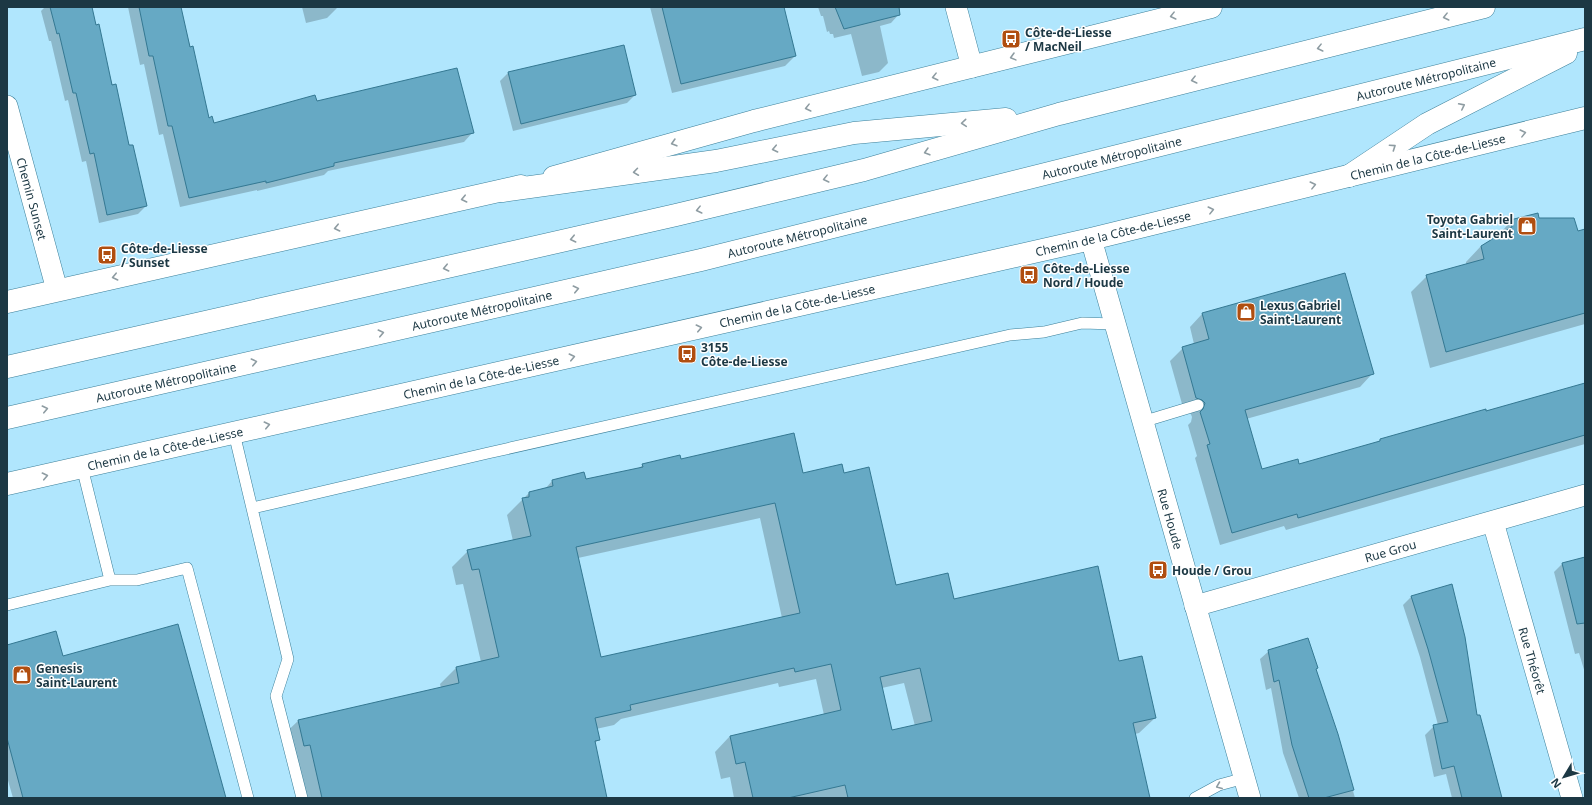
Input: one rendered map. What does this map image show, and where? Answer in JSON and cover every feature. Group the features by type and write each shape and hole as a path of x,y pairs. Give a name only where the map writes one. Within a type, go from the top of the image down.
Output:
{"main road":[{"path":"7,302 502,191 754,121 1211,7"},
{"path":"7,367 676,215 864,170 1059,114 1484,7"},
{"name":"Autoroute Métropolitaine","path":"7,418 709,258 1585,39"},
{"path":"1350,176 1427,124 1585,43"},
{"path":"502,191 716,161 854,132 1059,114"},
{"name":"Chemin de la Côte-de-Liesse","path":"7,484 1091,239 1585,118"}],"street":[{"path":"956,7 972,67"},
{"name":"Chemin Sunset","path":"7,106 58,290"},
{"name":"Rue Houde","path":"1091,239 1250,798"},
{"name":"Rue Grou","path":"1196,606 1585,495"},
{"name":"Rue Théorêt","path":"1493,522 1572,798"}],"lane":[{"path":"253,508 1010,335 1044,332 1082,323 1115,324"},
{"path":"1142,422 1198,405"},
{"path":"234,433 288,659 276,696 302,798"},
{"path":"82,468 110,580"},
{"path":"7,605 110,580 137,580 187,568 248,798"},
{"path":"1195,798 1219,785 1245,778"}],"building":[{"path":"50,7 92,7 96,25 99,24 112,85 116,84 129,145 133,145 147,206 107,215 94,153 90,154 76,93 73,93 59,33 57,34"},
{"path":"139,7 181,7 190,47 193,46 209,118 212,116 214,123 315,95 317,101 457,68 474,133 334,163 334,166 266,183 266,181 189,198 172,126 168,126 153,56 149,56"},
{"path":"662,7 784,7 796,56 681,84"},
{"path":"835,7 899,7 900,15 844,29"},
{"path":"624,45 636,95 521,124 508,72"},
{"path":"1538,213 1539,218 1574,218 1578,231 1585,229 1585,313 1446,352 1426,275 1484,259 1481,246 1512,227 1510,220"},
{"path":"1345,273 1374,374 1245,410 1262,469 1298,459 1299,464 1380,441 1380,439 1585,383 1585,435 1298,518 1297,514 1232,533 1207,445 1210,444 1200,412 1205,403 1196,398 1182,347 1209,339 1202,313"},
{"path":"794,433 803,473 842,464 844,473 869,467 896,585 948,573 954,599 1098,566 1119,661 1142,656 1156,718 1133,723 1150,798 848,798 845,785 788,798 753,798 745,762 736,764 730,736 841,710 831,664 795,672 794,668 630,705 631,710 595,718 600,740 595,741 607,798 322,798 310,745 304,746 298,720 459,683 456,667 499,657 479,569 472,570 467,550 531,536 522,498 529,497 529,492 553,486 552,480 584,472 586,479 643,467 642,464 680,455 681,459","holes":["775,503 800,613 601,657 576,547","920,668 932,721 892,730 880,677"]},
{"path":"1585,557 1585,623 1577,624 1562,563"},
{"path":"1452,584 1465,637 1477,715 1480,715 1502,798 1462,798 1454,766 1442,769 1433,725 1448,722 1428,649 1411,596"},
{"path":"178,624 226,798 23,798 7,738 7,645 56,631 63,656"},
{"path":"1308,638 1318,668 1316,669 1338,734 1354,790 1324,798 1309,798 1292,745 1279,680 1274,682 1268,650"}],"place":[{"name":"Côte-de-Liesse / MacNeil","path":"1011,39"},
{"name":"Toyota Gabriel Saint-Laurent","path":"1527,226"},
{"name":"Côte-de-Liesse / Sunset","path":"107,255"},
{"name":"Côte-de-Liesse Nord / Houde","path":"1029,275"},
{"name":"Lexus Gabriel Saint-Laurent","path":"1246,312"},
{"name":"3155 Côte-de-Liesse","path":"687,354"},
{"name":"Houde / Grou","path":"1158,570"},
{"name":"Genesis Saint-Laurent","path":"22,675"}]}
